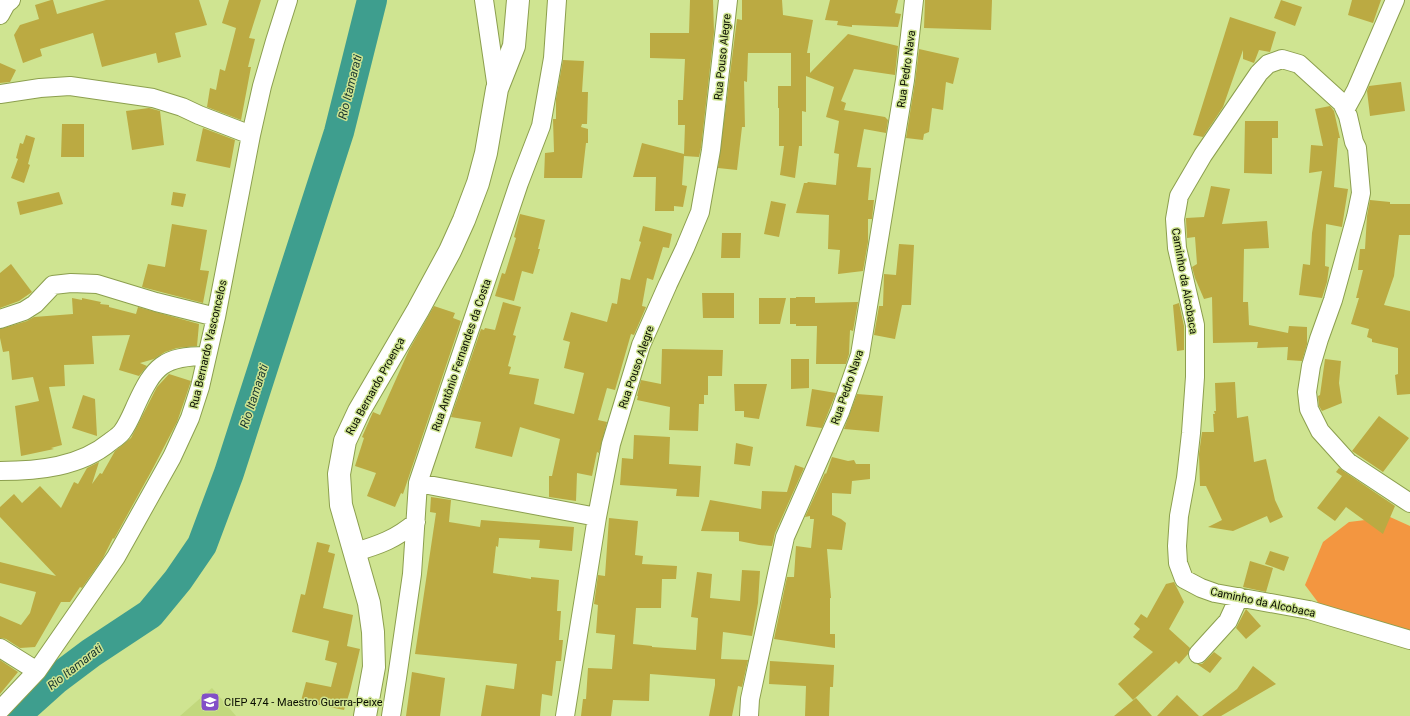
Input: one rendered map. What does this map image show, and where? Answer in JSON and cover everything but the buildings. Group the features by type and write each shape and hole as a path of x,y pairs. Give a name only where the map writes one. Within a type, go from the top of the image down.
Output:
{"street":[{"path":"0,15 6,4 11,0"},
{"name":"Rua Bernardo Vasconcelos","path":"0,710 37,671 116,557 172,457 190,418 200,387 216,317 251,135 262,86 288,0"},
{"path":"484,0 497,89"},
{"name":"Rua Bernardo Proença","path":"365,716 374,667 373,632 369,603 341,505 339,474 345,441 359,411 418,310 450,251 464,220 480,176 486,153 497,89 514,46 518,0"},
{"name":"Rua Antônio Fernandes da Costa","path":"391,716 398,678 412,574 418,483 517,191 541,126 553,58 556,0"},
{"name":"Rua Pouso Alegre","path":"565,716 597,517 611,444 641,345 700,212 711,150 728,0"},
{"name":"Rua Pedro Nava","path":"748,716 750,699 785,537 840,412 860,355 905,80 914,0"},
{"path":"1345,110 1356,90 1395,0"},
{"name":"Caminho da Alcobaca","path":"1410,503 1348,462 1320,431 1309,409 1307,392 1312,366 1319,339 1345,261 1361,193 1357,148 1342,103 1299,64 1282,59 1268,64 1259,73 1203,155 1179,196 1175,219 1178,248 1195,325 1195,376 1186,478 1179,516 1177,546 1178,563 1184,578 1201,588 1215,593 1309,610 1410,640"},
{"path":"0,94 40,88 70,86 153,98 182,107 251,135"},
{"path":"0,319 24,311 35,304 53,285 84,282 97,284 156,302 216,317"},
{"path":"0,471 18,471 66,464 86,457 104,447 122,432 145,386 156,371 167,363 176,359 207,356"},
{"path":"418,483 597,517"},
{"path":"355,552 386,542 402,534 416,522"},
{"path":"1198,654 1228,621 1239,597"},
{"path":"0,648 37,671"}],"shaded area":[{"path":"1390,517 1410,526 1410,634 1320,605 1305,585 1323,542 1349,522"},
{"name":"CIEP 474 - Maestro Guerra-Peixe","path":"212,688 236,716 180,716"}],"waterway":[{"name":"Rio Itamarati","path":"15,716 55,680 91,653 150,614 178,580 202,545 229,473 339,132 372,0"}],"place":[{"name":"CIEP 474 - Maestro Guerra-Peixe","path":"210,702"}]}
